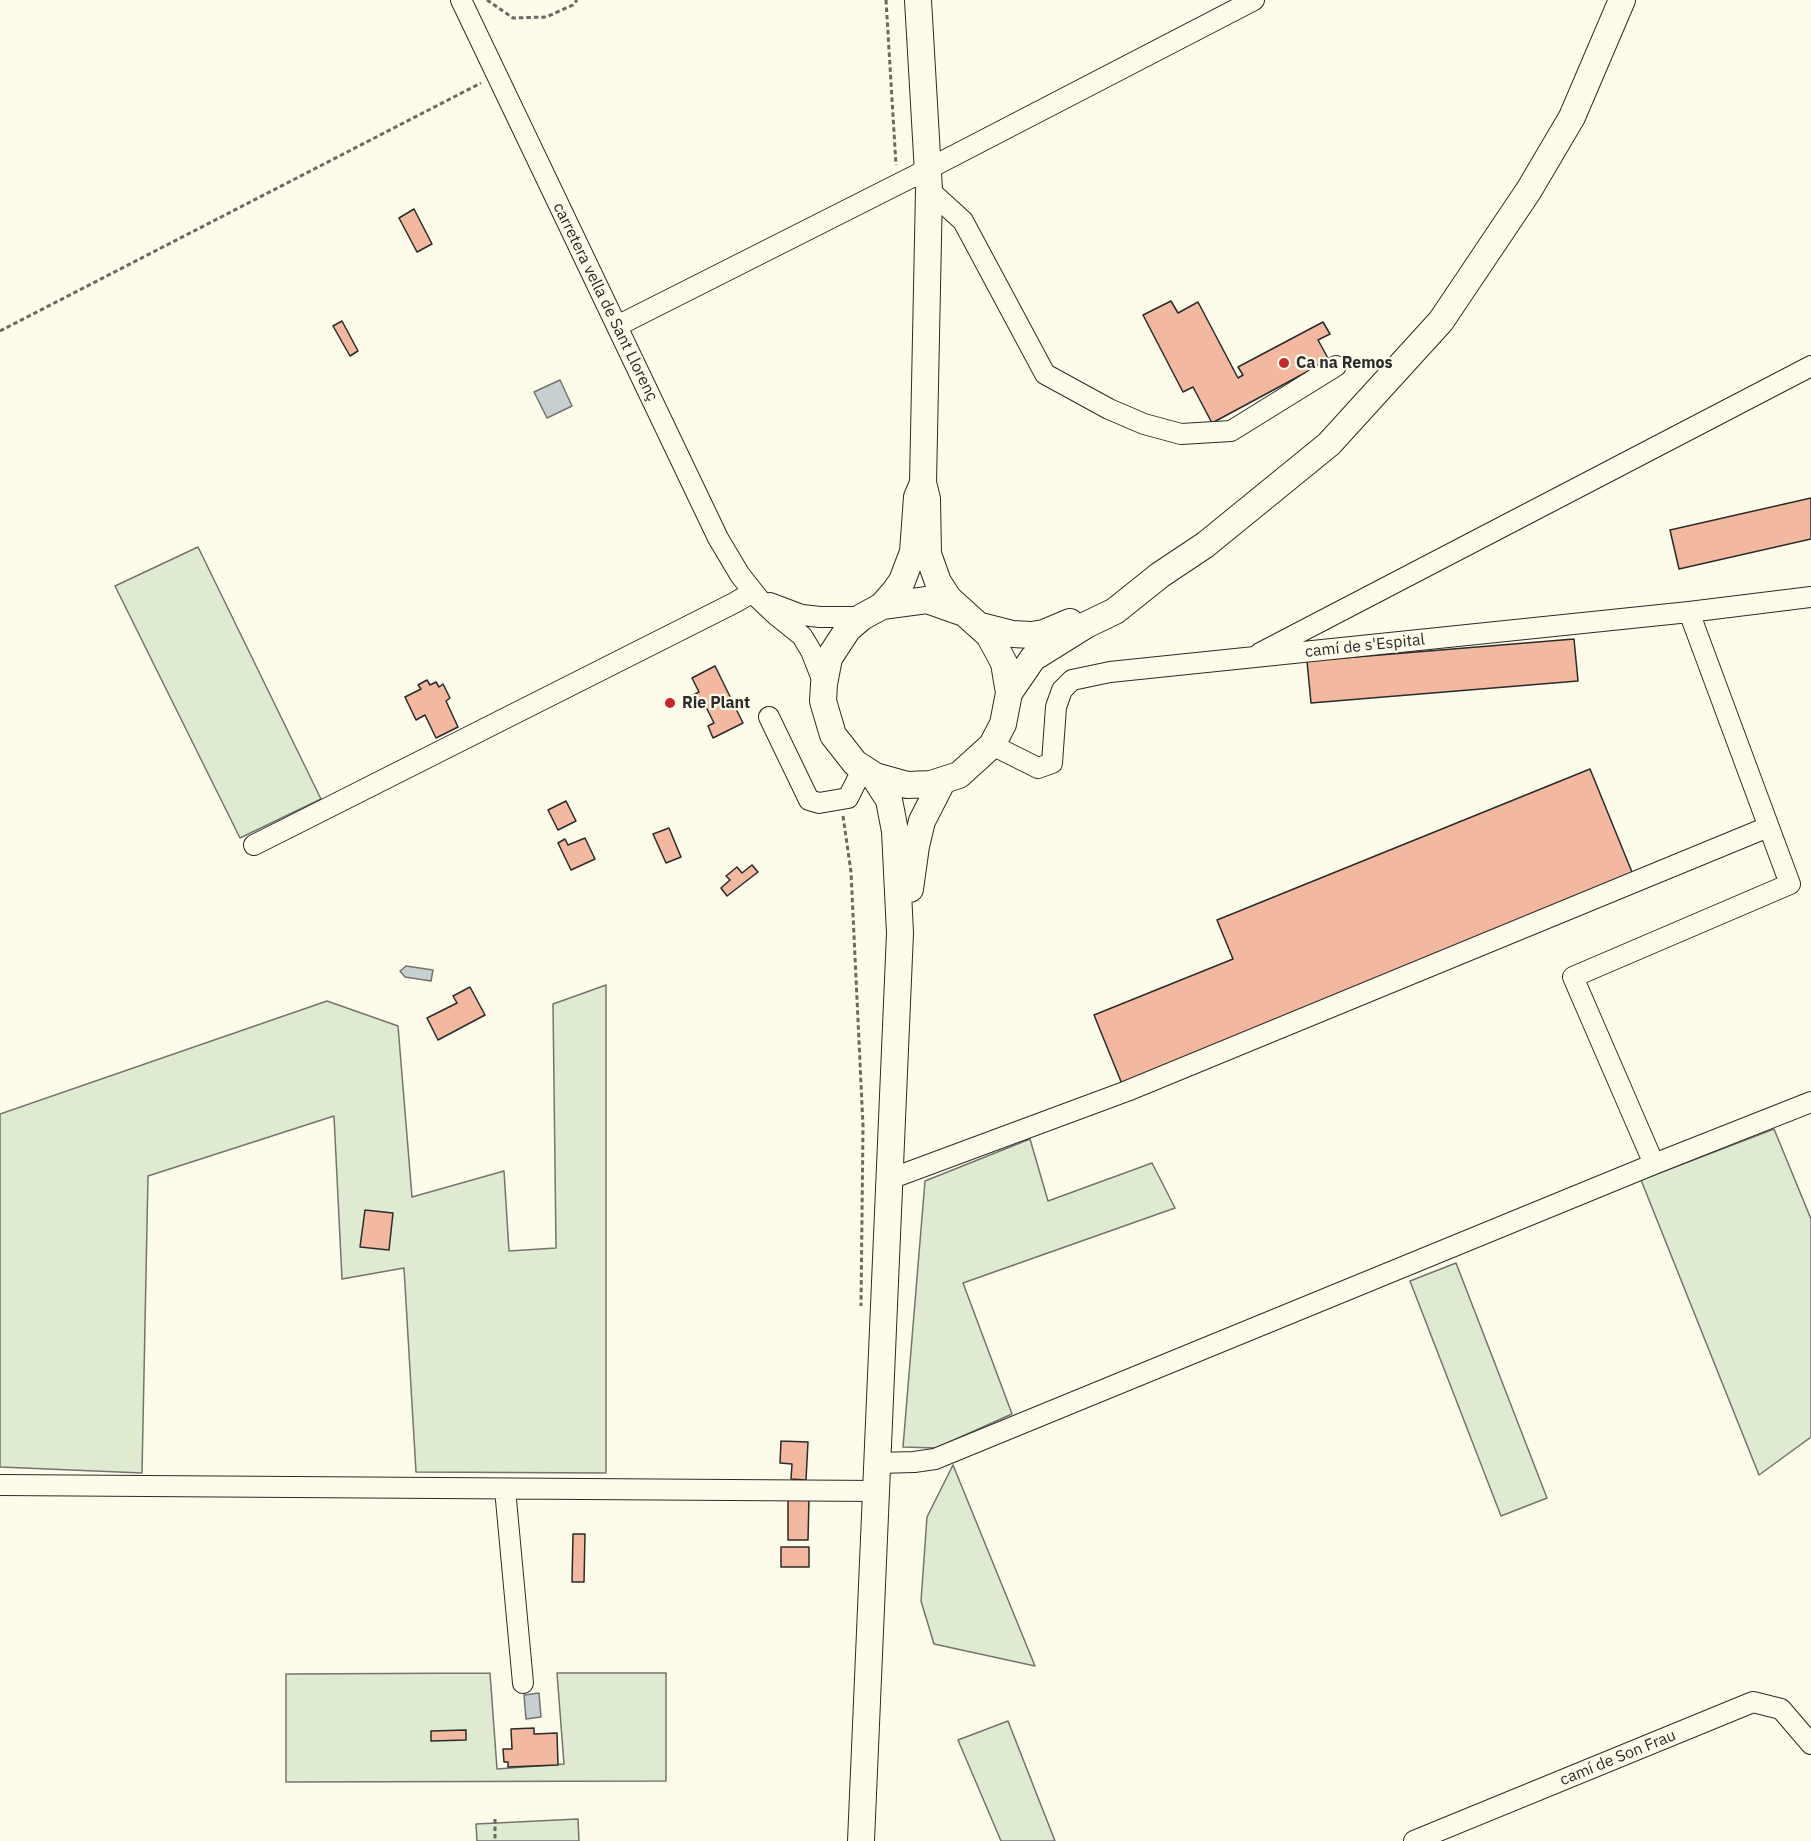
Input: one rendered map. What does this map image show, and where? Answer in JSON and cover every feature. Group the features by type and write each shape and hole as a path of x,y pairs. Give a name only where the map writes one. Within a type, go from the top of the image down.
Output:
{"main road":[{"path":"918,0 929,179 923,483 927,500 928,554 938,582 950,598 989,635 1004,663 1009,693 1003,724 992,745 959,775 942,782 907,785 868,772 855,763 833,735 823,701 830,658 848,629 895,591 902,581 913,552 917,497 923,483"},
{"path":"1009,693 1033,658 1086,625 1115,611 1128,598 1205,545 1329,444 1442,321 1529,190 1572,117 1622,0"},
{"path":"872,611 927,600 1013,634 1031,635 1064,626 1110,602 1128,598"},
{"path":"861,1840 900,933 895,831 889,800 868,772"},
{"path":"900,933 906,917 918,833 942,782"}],"street":[{"name":"carretera vella de Sant Llorenç","path":"461,0 718,538 740,575 756,595 802,636 811,651 824,684"},
{"path":"617,326 897,185 929,179 1254,0"},
{"path":"929,179 963,221 1045,374 1109,409 1144,424 1181,434 1231,431 1336,366"},
{"path":"1250,658 1811,366"},
{"path":"254,844 734,603 756,595 802,615 820,617 872,611"},
{"name":"camí de s'Espital","path":"992,745 1038,768 1052,763 1056,707 1062,690 1072,680 1110,672 1689,612 1811,597"},
{"path":"1654,1164 1573,977 1790,884 1689,612"},
{"path":"769,717 809,800 819,803 848,798 868,772"},
{"path":"890,1179 1127,1091 1768,827"},
{"path":"878,1463 935,1459 1654,1164 1811,1102"},
{"path":"0,1485 877,1491"},
{"path":"505,1489 523,1683"},
{"name":"camí de Son Frau","path":"1414,1841 1753,1702 1781,1709 1811,1744"}],"path":[{"path":"487,0 513,18 546,17 577,0"},
{"path":"886,0 897,185"},
{"path":"0,332 497,74"},
{"path":"842,799 851,872 863,1126 861,1308"},
{"path":"495,1819 495,1841"}],"green space":[{"path":"198,547 321,799 240,838 115,586"},
{"path":"606,985 606,1473 416,1472 404,1268 342,1279 334,1116 148,1176 142,1473 0,1467 0,1114 327,1001 398,1026 412,1197 504,1171 509,1251 556,1248 553,1004"},
{"path":"1774,1129 1811,1219 1811,1437 1759,1475 1641,1180"},
{"path":"1030,1139 1048,1201 1152,1163 1175,1208 963,1283 1012,1414 936,1448 903,1447 925,1181"},
{"path":"1456,1263 1547,1498 1501,1516 1410,1281"},
{"path":"953,1465 1035,1666 934,1644 921,1601 927,1517"},
{"path":"490,1673 497,1769 564,1764 557,1673 666,1673 666,1781 286,1782 286,1674"},
{"path":"1008,1721 1055,1841 1001,1841 958,1740"},
{"path":"578,1819 579,1841 477,1841 476,1824"}],"shaded area":[{"path":"560,380 572,406 547,418 534,392"},
{"path":"406,966 433,970 431,981 405,977 400,971"},
{"path":"539,1693 541,1717 526,1719 524,1695"}],"building":[{"path":"414,209 432,244 417,252 399,218"},
{"name":"Ca na Remos","path":"1171,301 1178,313 1198,302 1238,378 1243,375 1238,367 1323,322 1330,334 1318,340 1329,360 1212,423 1193,387 1183,392 1143,315"},
{"path":"342,321 358,351 350,356 333,326"},
{"path":"1811,498 1811,539 1679,569 1670,530"},
{"path":"1574,639 1578,681 1311,703 1307,661"},
{"path":"715,666 743,723 713,738 708,726 714,723 702,699 696,702 693,695 699,692 692,678"},
{"path":"427,680 430,685 436,682 439,687 443,684 450,698 446,701 458,727 436,738 425,715 416,720 405,697 421,689 418,685"},
{"path":"1590,769 1634,877 1122,1084 1094,1015 1233,959 1217,920"},
{"path":"566,801 576,821 558,830 548,810"},
{"path":"669,828 681,857 666,863 653,834"},
{"path":"585,838 595,859 571,870 558,843 565,839 568,845"},
{"path":"752,865 758,872 727,896 721,888 730,880 726,876 737,867 742,873"},
{"path":"470,987 485,1015 438,1040 427,1018 457,1003 453,996"},
{"path":"365,1210 393,1213 389,1250 360,1247"},
{"path":"781,1441 808,1442 806,1480 791,1479 792,1464 780,1463"},
{"path":"788,1497 809,1497 808,1540 788,1540"},
{"path":"573,1534 585,1534 584,1582 572,1582"},
{"path":"781,1547 809,1547 809,1567 781,1567"},
{"path":"534,1728 534,1734 557,1733 558,1765 508,1767 508,1762 504,1762 503,1749 512,1749 511,1729"},
{"path":"466,1730 466,1740 431,1741 431,1731"}],"place":[{"name":"Ca na Remos","path":"1284,363"},
{"name":"Rie Plant","path":"670,703"}]}
